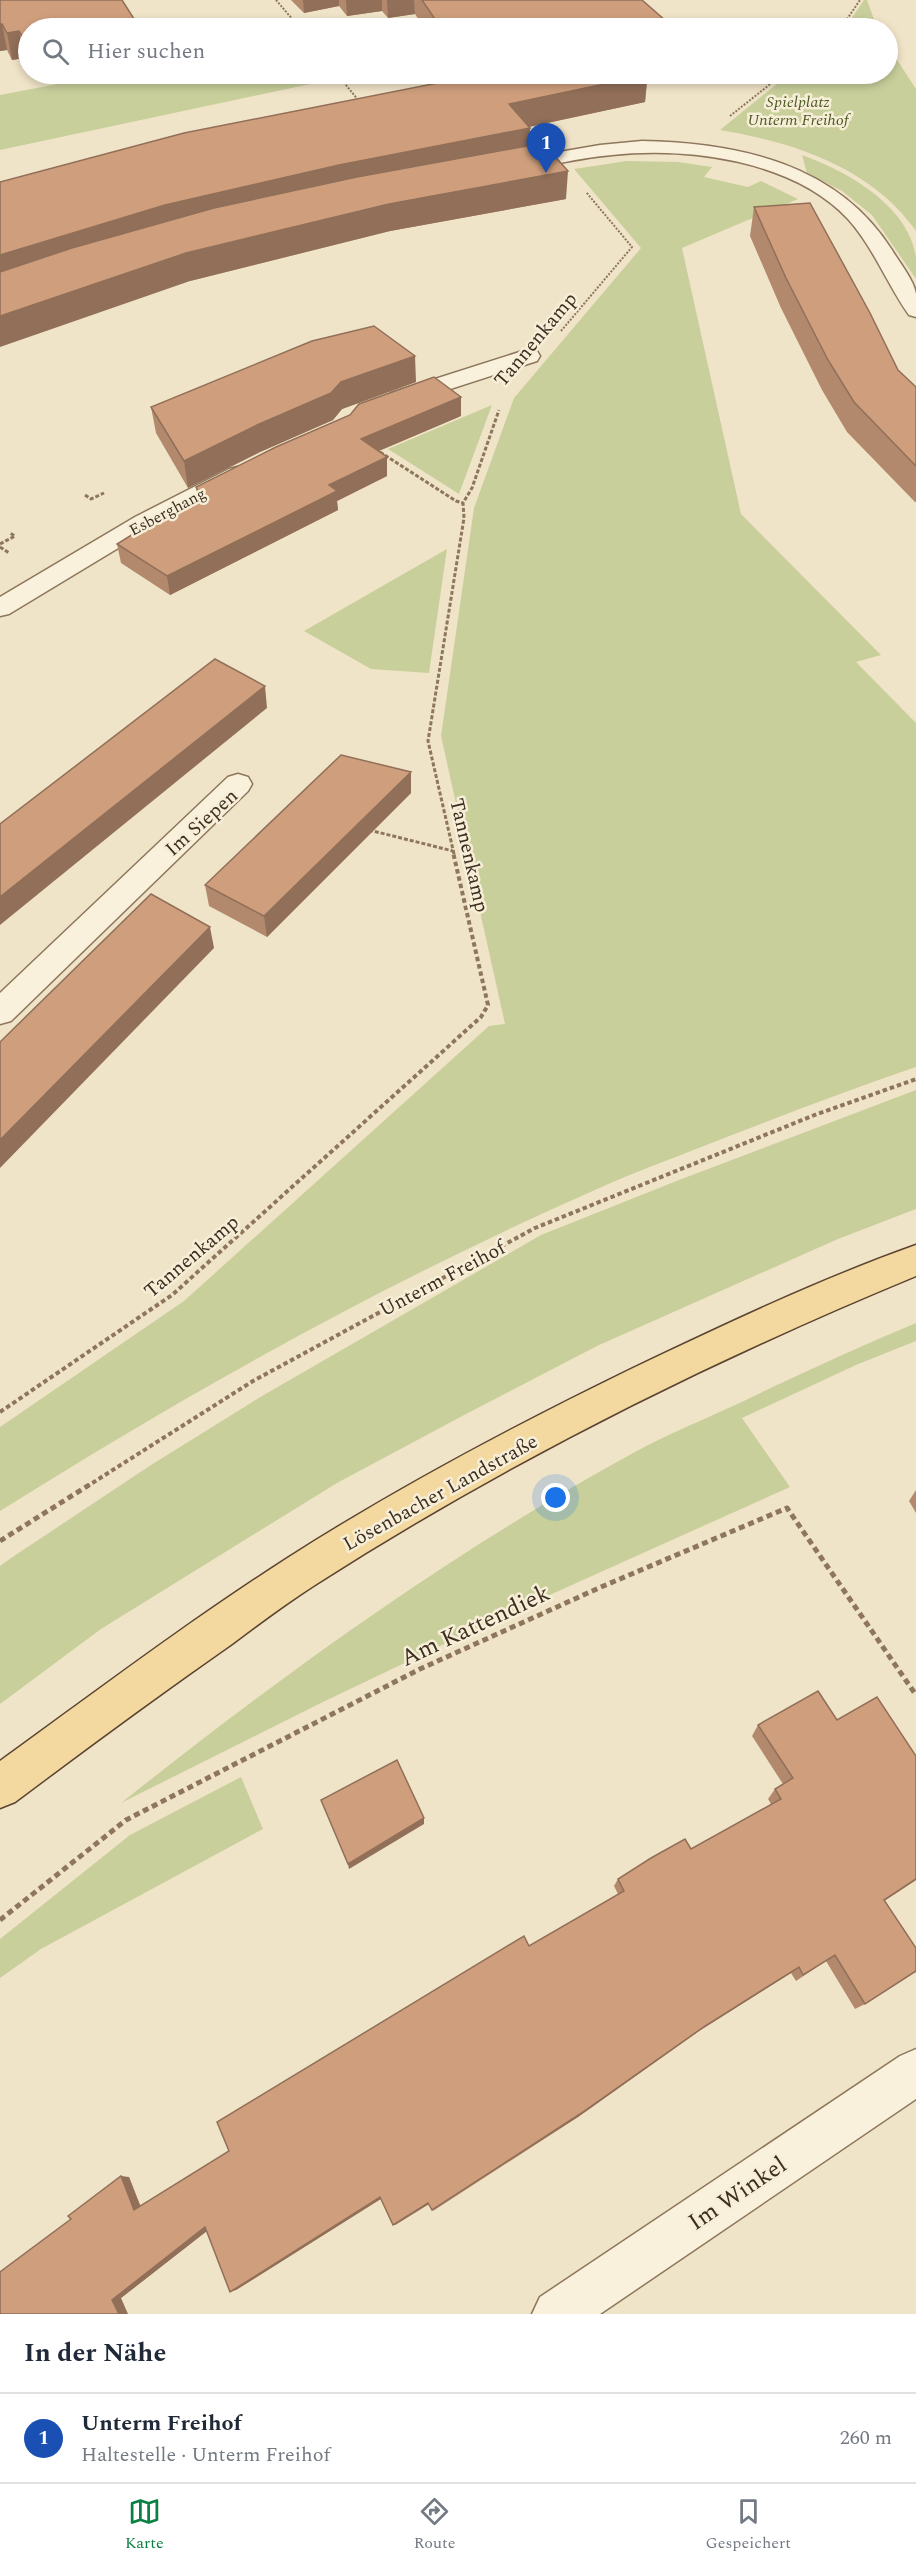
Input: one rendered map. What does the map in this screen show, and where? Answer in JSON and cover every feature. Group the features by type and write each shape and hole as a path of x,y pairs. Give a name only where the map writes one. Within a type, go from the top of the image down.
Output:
{"main road":[{"name":"Lösenbacher Landstraße","path":"0,1787 121,1697 302,1571 444,1487 605,1401 718,1345 816,1299 916,1260"}],"street":[{"path":"495,170 612,149 676,147 726,155 780,170 819,189 852,213 877,245 916,311"},
{"path":"342,427 351,417 412,393 529,356"},
{"name":"Esberghang","path":"0,608 144,522 259,464"},
{"name":"Im Siepen","path":"0,1012 238,784"},
{"name":"Im Winkel","path":"557,2314 916,2072"}],"path":[{"path":"276,0 291,18"},
{"path":"848,18 860,0"},
{"path":"345,84 360,103"},
{"path":"723,122 770,84"},
{"name":"Tannenkamp","path":"555,337 632,247 558,158"},
{"name":"Tannenkamp","path":"0,1412 172,1295 481,1017 488,1005 428,741 464,518 463,503 472,488 500,407"},
{"path":"342,427 456,501 463,503"},
{"path":"85,495 91,499 106,492"},
{"path":"0,544 15,536 10,533"},
{"path":"359,827 453,851"},
{"name":"Unterm Freihof","path":"0,1541 253,1381 535,1228 817,1113 916,1080"},
{"name":"Am Kattendiek","path":"0,1920 126,1820 236,1762 420,1669 611,1583 787,1508 916,1695"}],"green space":[{"path":"864,0 867,0 873,18 852,18"},
{"name":"Spielplatz Unterm Freihof","path":"898,61 916,89 916,231 898,209 877,190 829,161 775,142 720,130 777,84 898,84"},
{"path":"58,84 310,84 0,150 0,95"},
{"path":"802,155 855,180 888,205 910,237 916,256 916,279 872,215 842,191 807,173"},
{"path":"627,161 678,162 712,167 704,177 748,187 761,181 798,199 682,248 741,514 881,655 856,662 916,723 916,1067 786,1114 623,1178 518,1225 366,1300 292,1340 144,1423 0,1511 0,1427 184,1301 489,1026 505,1024 441,736 474,508 514,398 641,248 574,169"},
{"path":"492,405 459,494 388,449"},
{"path":"447,549 429,673 371,669 304,631"},
{"path":"916,1090 916,1209 838,1239 597,1346 337,1483 101,1629 0,1704 0,1566 11,1558 151,1465 262,1396 541,1235"},
{"path":"916,1323 916,1341 856,1365 742,1418 790,1487 505,1615 323,1702 121,1803 244,1708 370,1616 501,1530 567,1490 659,1440"},
{"path":"241,1777 263,1829 41,1949 0,1978 0,1939 130,1835"}],"building":[{"path":"0,0 122,0 133,18 18,18 18,31 7,33 0,24"},
{"path":"422,0 642,0 663,18 434,18"},
{"path":"432,84 604,84 509,104 530,128 339,165 165,205 0,255 0,182 184,133"},
{"path":"543,143 568,171 389,204 186,253 0,316 0,272 72,248 214,208 357,177"},
{"path":"810,203 870,313 898,370 916,387 916,466 854,402 828,360 786,278 754,207"},
{"path":"374,326 415,356 341,382 331,393 257,425 184,461 151,407 312,341"},
{"path":"434,377 461,397 361,439 387,457 329,485 337,491 167,576 117,544 199,493 196,487 276,447 350,415 359,404"},
{"path":"215,659 265,686 0,897 0,824"},
{"path":"341,755 411,772 264,916 205,885"},
{"path":"151,894 210,927 0,1140 0,1042"},
{"path":"818,1691 837,1720 877,1697 916,1756 916,1879 884,1900 916,1948 916,1971 865,2004 835,1955 803,1975 799,1967 705,2026 580,2114 432,2210 428,2203 393,2225 380,2197 230,2292 205,2227 112,2300 119,2314 0,2314 0,2272 71,2219 68,2216 121,2176 134,2210 229,2151 217,2122 524,1936 529,1946 624,1891 618,1879 651,1858 685,1839 691,1849 781,1799 775,1789 793,1778 758,1725"},
{"path":"397,1760 424,1818 348,1864 321,1800"}],"place":[{"name":"Unterm Freihof","path":"546,173"}]}
